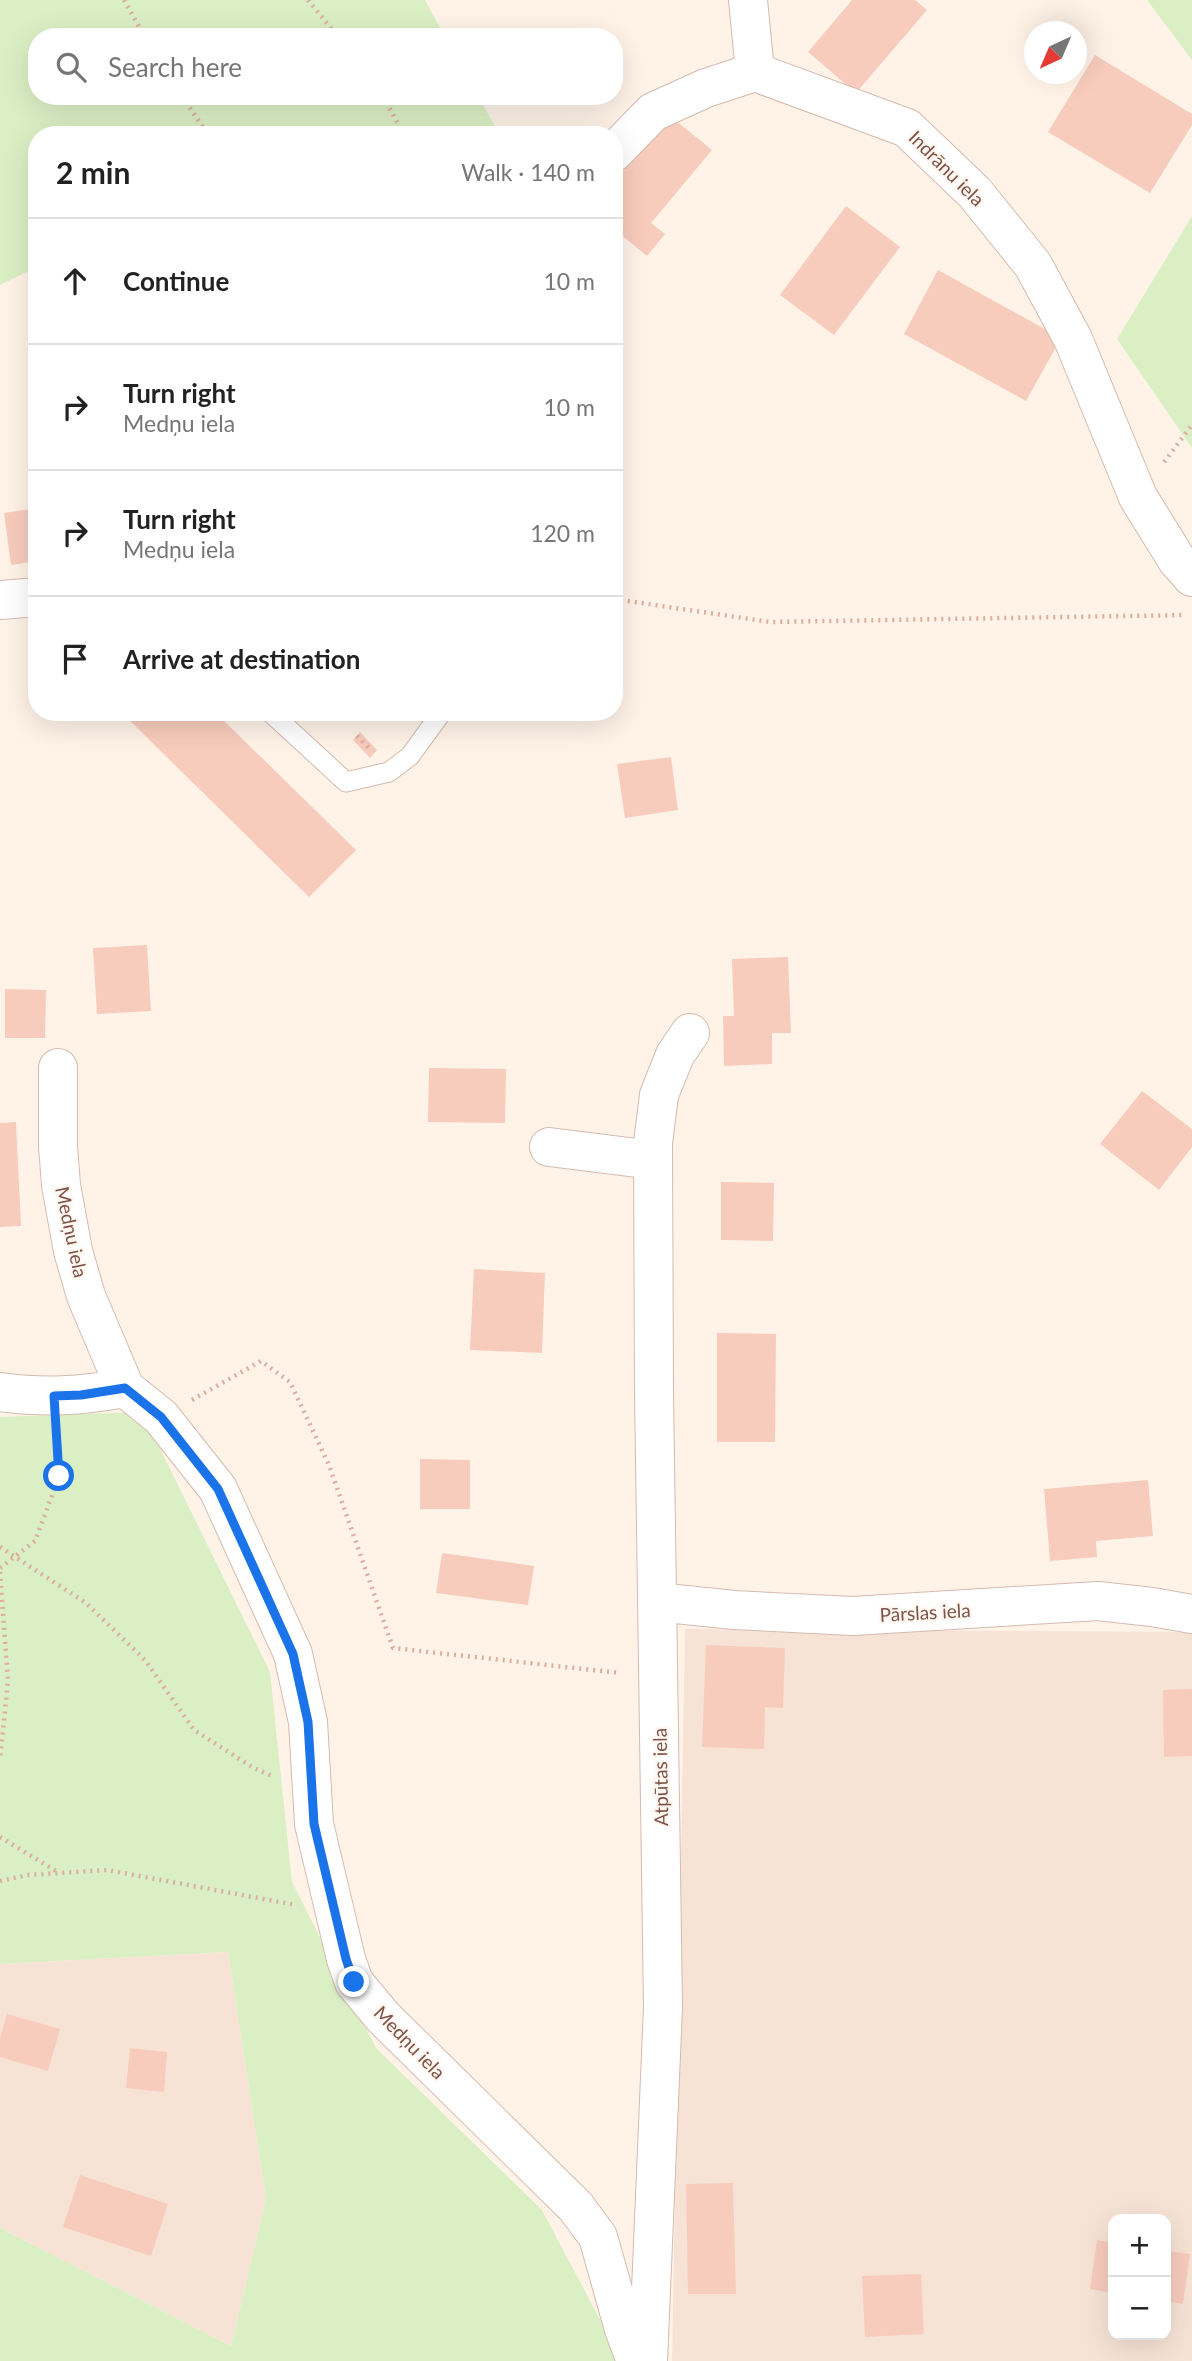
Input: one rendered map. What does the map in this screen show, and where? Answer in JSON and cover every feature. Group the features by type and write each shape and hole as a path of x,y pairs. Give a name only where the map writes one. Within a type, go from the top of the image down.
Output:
{"street":[{"path":"623,143 653,112 706,88 755,72 748,0"},
{"name":"Indrānu iela","path":"755,72 907,128 975,193 1033,265 1073,340 1138,497 1177,559 1192,577"},
{"path":"0,600 28,598"},
{"name":"Atpūtas iela","path":"649,2361 663,2007 653,1176 659,1095 675,1055 690,1033"},
{"name":"Medņu iela","path":"58,1068 61,1185 73,1251 86,1296 125,1388 161,1417 218,1489 293,1654 308,1722 314,1824 346,1959 354,1982 383,2017 576,2207 598,2237 636,2361"},
{"path":"549,1147 653,1176"},
{"path":"0,1392 54,1396 125,1388"},
{"name":"Pārslas iela","path":"657,1602 711,1608 853,1616 1098,1601 1192,1614"}],"lane":[{"path":"280,721 346,782 389,772 410,756 435,721"}],"path":[{"path":"124,0 140,28"},
{"path":"308,0 331,28"},
{"path":"188,105 202,126"},
{"path":"388,105 399,126"},
{"path":"623,600 770,622 1192,615"},
{"path":"357,736 374,753"},
{"path":"161,1417 261,1361 290,1382 329,1465 393,1647 658,1678"},
{"path":"0,1760 8,1680 0,1570 35,1541 59,1476 54,1396"},
{"path":"0,1547 86,1603 145,1660 194,1730 252,1767 313,1796"},
{"path":"0,1837 58,1873"},
{"path":"0,1881 28,1875 107,1870 334,1911"}],"shaded area":[{"path":"685,1629 1192,1632 1192,2361 672,2361"},
{"path":"228,1952 266,2199 231,2346 0,2228 0,1964"}],"green space":[{"path":"0,0 425,0 440,28 28,28 28,105 483,105 495,126 28,126 28,271 0,285"},
{"path":"1147,0 1192,0 1192,60"},
{"path":"1192,216 1192,448 1117,339"},
{"path":"142,1412 270,1672 292,1882 376,2048 542,2210 622,2361 0,2361 0,2228 231,2346 266,2199 228,1952 0,1964 0,1417"}],"building":[{"path":"852,0 915,0 927,10 856,93 808,52"},
{"path":"1095,55 1192,114 1192,125 1150,193 1048,132 1077,84 1087,84 1087,68"},
{"path":"670,116 712,150 651,223 665,234 647,256 623,236 623,171"},
{"path":"846,206 900,247 834,335 780,295"},
{"path":"938,270 1061,338 1026,401 904,334"},
{"path":"28,509 28,562 11,565 4,513"},
{"path":"130,721 224,721 356,850 309,897"},
{"path":"360,732 377,750 370,758 353,740"},
{"path":"671,757 678,810 625,818 617,764"},
{"path":"147,945 151,1011 97,1014 93,948"},
{"path":"788,957 791,1033 772,1033 772,1064 724,1066 723,1016 734,1016 732,959"},
{"path":"5,989 46,990 45,1038 5,1038"},
{"path":"429,1068 506,1069 505,1123 428,1122"},
{"path":"1142,1091 1192,1129 1192,1147 1159,1190 1100,1144"},
{"path":"16,1122 21,1226 0,1227 0,1123"},
{"path":"721,1182 774,1183 773,1241 721,1240"},
{"path":"474,1269 545,1273 542,1353 470,1350"},
{"path":"717,1333 776,1334 775,1442 717,1442"},
{"path":"420,1459 470,1460 470,1509 420,1509"},
{"path":"1148,1480 1153,1536 1096,1541 1097,1557 1050,1561 1044,1489"},
{"path":"442,1553 534,1566 528,1605 436,1593"},
{"path":"706,1645 785,1648 783,1708 765,1707 764,1749 702,1747"},
{"path":"1192,1689 1192,1756 1164,1757 1163,1690"},
{"path":"7,2014 60,2029 48,2071 0,2057 0,2038"},
{"path":"130,2048 167,2052 164,2092 126,2088"},
{"path":"80,2175 168,2204 151,2256 63,2227"},
{"path":"733,2183 736,2294 688,2294 686,2184"},
{"path":"1097,2240 1108,2242 1108,2292 1090,2289"},
{"path":"1171,2252 1190,2254 1183,2304 1171,2302"},
{"path":"921,2274 924,2334 865,2337 862,2276"}],"route":[{"path":"59,1476 54,1396 125,1388 161,1417 218,1489 293,1654 308,1722 314,1824 346,1959 354,1982"}]}
